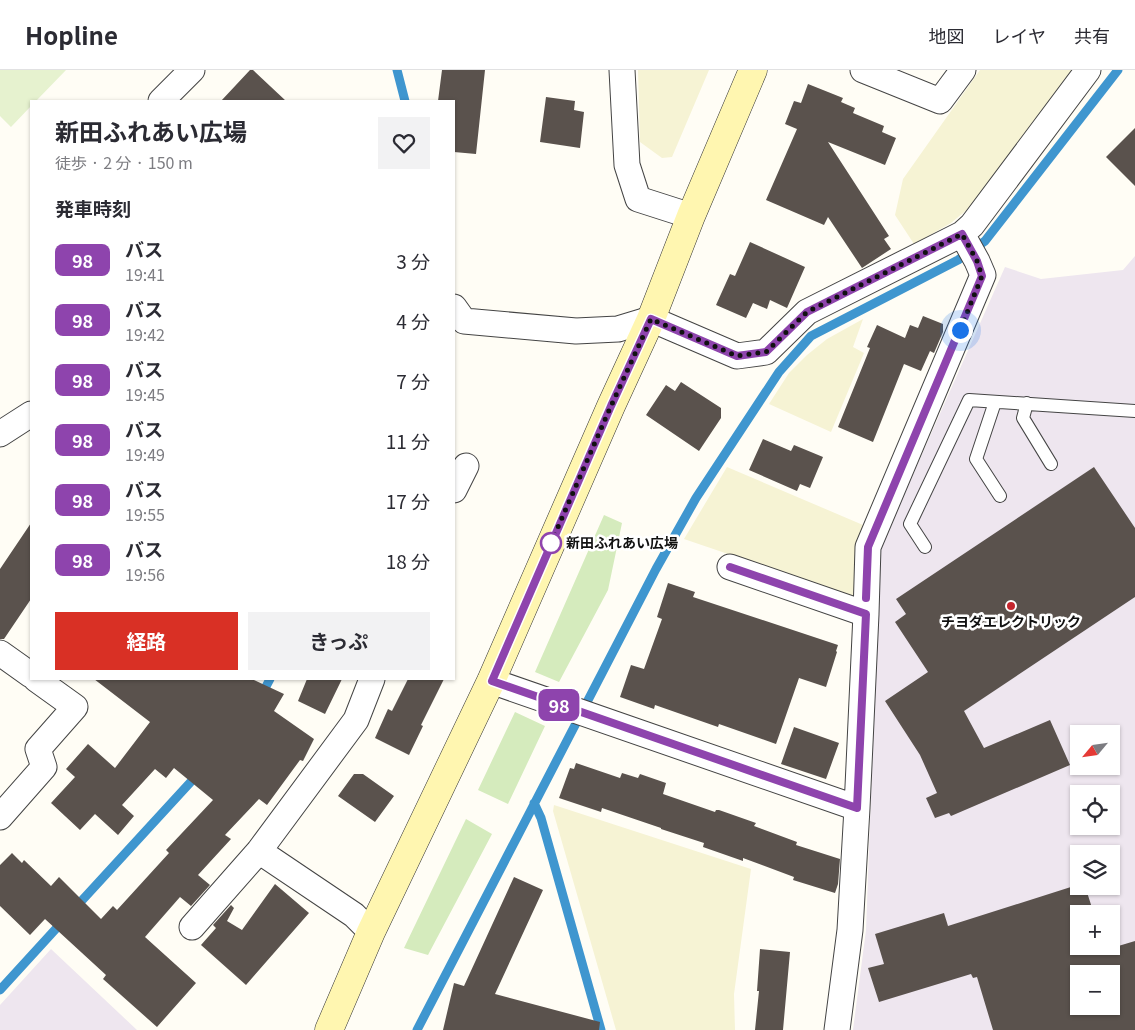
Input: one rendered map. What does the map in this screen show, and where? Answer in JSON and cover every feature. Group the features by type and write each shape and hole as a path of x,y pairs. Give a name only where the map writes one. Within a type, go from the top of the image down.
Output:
{"street":[{"path":"163,100 192,70"},
{"path":"622,70 628,166 638,199 691,216"},
{"path":"329,1030 371,932 492,681 611,406 651,319 691,216 753,70"},
{"path":"863,70 940,101 963,70"},
{"path":"837,1030 850,930 868,547 982,276 969,246 972,225 1088,70"},
{"path":"455,309 464,320 576,331 618,329 651,319 737,356 766,352 807,312 969,246"},
{"path":"0,434 30,415"},
{"path":"455,488 466,466"},
{"path":"730,567 866,614"},
{"path":"0,653 30,674"},
{"path":"0,817 44,766 38,749 75,707 37,680"},
{"path":"192,927 258,851 356,720 372,680"},
{"path":"492,681 857,808"},
{"path":"258,851 354,915 371,932"}],"lane":[{"path":"925,547 910,524 969,400 1135,411"},
{"path":"995,402 976,459 1000,496"},
{"path":"1027,403 1023,418 1051,464"}],"shaded area":[{"path":"638,70 709,70 672,157 662,158 640,142"},
{"path":"980,70 1072,70 969,208 951,223 914,244 895,215 903,179"},
{"path":"1135,256 1135,1030 853,1030 866,930 880,549 1005,267 1041,279 1123,270"},
{"path":"863,319 853,347 864,353 831,432 769,404 789,373 807,355 827,339"},
{"path":"727,467 863,525 859,536 857,593 852,596 684,539"},
{"path":"554,805 751,869 734,994 735,1030 616,1030 553,811"},
{"path":"51,949 137,1030 0,1030 0,1005"}],"green space":[{"path":"0,70 66,70 37,100 30,100 30,107 11,127 0,116"},
{"path":"604,515 622,523 608,590 559,682 535,672"},
{"path":"515,712 545,726 508,804 478,790"},
{"path":"466,819 492,834 428,955 404,948"}],"building":[{"path":"250,70 253,70 285,100 222,100"},
{"path":"442,70 485,70 476,154 455,152 455,100 438,100"},
{"path":"808,84 843,98 841,102 855,108 853,113 884,126 882,132 896,138 885,165 828,142 889,236 884,239 891,249 862,268 828,217 824,225 766,200 797,129 785,124 794,101 801,103"},
{"path":"546,97 575,101 574,110 584,112 580,148 540,142"},
{"path":"1135,128 1135,186 1106,157"},
{"path":"750,242 805,267 787,308 770,300 767,309 753,303 746,318 716,305 730,274 735,276"},
{"path":"923,316 943,324 943,332 934,353 930,351 921,371 904,364 873,442 838,427 870,348 867,347 877,325 905,338 910,325 918,328"},
{"path":"681,382 721,408 721,418 699,451 646,415 666,385 675,391"},
{"path":"763,439 791,451 794,445 823,457 810,488 800,484 797,491 749,470"},
{"name":"チヨダエレクトリック","path":"1094,467 1135,528 1135,597 964,711 984,748 1050,720 1070,765 951,816 949,813 935,818 926,798 937,793 920,755 885,701 928,672 895,622 906,614 896,599"},
{"path":"30,524 30,600 4,639 0,639 0,569"},
{"path":"668,583 695,592 693,597 838,645 826,687 799,678 776,744 719,724 718,727 655,705 654,709 620,697 631,665 644,669 662,619 657,617"},
{"path":"95,680 254,680 284,694 274,711 314,739 303,761 300,760 267,805 259,799 225,835 231,839 198,875 210,885 191,906 180,897 145,937 196,983 157,1027 103,979 106,975 45,919 30,935 0,906 0,865 12,853 22,863 24,860 51,886 59,877 101,919 113,906 117,910 169,853 166,850 213,800 174,768 166,778 155,769 122,805 134,816 118,835 95,814 80,830 51,803 75,777 66,769 88,744 115,768 150,722"},
{"path":"307,680 342,680 325,714 298,701"},
{"path":"408,680 444,680 421,725 423,726 409,755 375,738 388,709 392,711"},
{"path":"794,727 839,743 826,779 781,764"},
{"path":"576,763 620,778 622,773 638,778 640,774 666,783 663,794 715,812 719,810 756,823 754,826 797,842 796,845 840,859 838,884 835,893 793,880 794,877 743,858 743,861 703,847 704,843 661,828 602,808 601,812 559,798 570,768 574,769"},
{"path":"354,774 363,774 394,796 375,822 338,796"},
{"path":"514,877 543,890 495,994 600,1022 599,1030 443,1030 454,983 464,986"},
{"path":"275,884 309,913 246,985 201,945 216,928 213,925 231,905 234,908 227,921 242,930"},
{"path":"1070,887 1070,895 1088,895 1091,905 1070,905 1070,955 1120,955 1120,946 1135,941 1135,1030 993,1030 977,977 973,978 971,974 879,1002 868,968 884,964 875,934 944,913 948,926"},
{"path":"760,949 790,952 783,1030 755,1030 759,991 757,991"}],"waterway":[{"path":"397,70 405,100"},
{"path":"417,1030 656,569 696,498 779,372 811,336 958,260 985,241 1118,70"},
{"path":"261,696 269,680"},
{"path":"75,908 198,774"},
{"path":"534,803 541,818 601,1030"},
{"path":"0,990 63,921"}],"bus line":[{"name":"98","path":"730,567 866,614 857,808 492,681 611,406 651,319 737,356 766,352 807,312 962,234 977,261 982,276 868,547 866,598"}],"place":[{"name":"新田ふれあい広場","path":"551,543"},
{"name":"チヨダエレクトリック","path":"1011,606"}],"route":[{"path":"551,543 651,319 737,356 766,352 807,312 962,234 977,261 982,276 960,330"}]}
